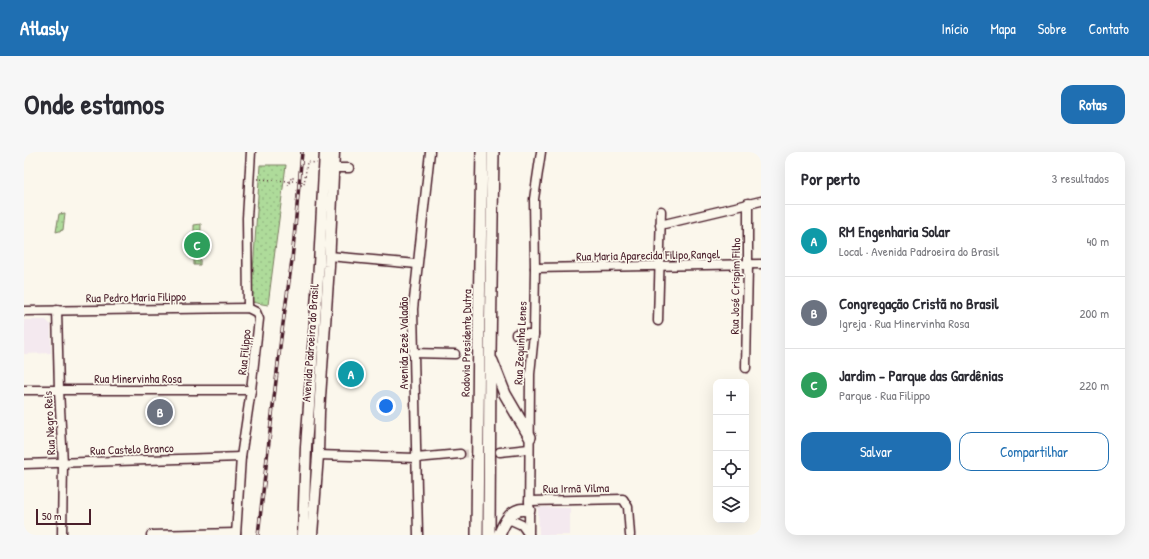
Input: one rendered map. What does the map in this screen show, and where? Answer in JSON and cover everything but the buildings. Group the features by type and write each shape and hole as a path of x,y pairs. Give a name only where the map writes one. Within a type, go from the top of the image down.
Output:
{"highway":[{"name":"Rodovia Presidente Dutra","path":"477,535 482,152"},
{"name":"Rodovia Presidente Dutra","path":"489,535 493,152"},
{"path":"490,354 505,394 529,443"},
{"path":"499,535 504,523 510,515 529,505"}],"main road":[{"name":"Avenida Padroeira do Brasil","path":"303,535 306,451 325,152"},
{"name":"Avenida Padroeira do Brasil","path":"312,535 318,452 334,152"},
{"path":"306,451 311,445 318,452"}],"street":[{"path":"248,308 247,218 250,152"},
{"name":"Avenida Zezé Valadão","path":"418,535 413,309 430,152"},
{"name":"Rua Zequinha Lenes","path":"529,535 530,374 534,334 535,268 534,199 541,152"},
{"path":"333,168 349,168"},
{"path":"660,224 761,201"},
{"name":"Rua José Crispim Filho","path":"746,368 748,204"},
{"path":"658,321 661,211"},
{"path":"329,256 417,264"},
{"name":"Rua Maria Aparecida Filipo Rangel","path":"535,268 660,267 761,264"},
{"name":"Rua Pedro Maria Filippo","path":"24,311 248,308"},
{"name":"Rua Filippo","path":"236,534 242,457 259,319 256,312 248,308"},
{"name":"Rua Negro Reis","path":"57,310 63,464 62,535"},
{"path":"516,334 534,334"},
{"path":"413,353 455,354"},
{"name":"Rua Minervinha Rosa","path":"24,390 251,390"},
{"path":"500,452 529,443"},
{"path":"318,452 416,458 460,454"},
{"name":"Rua Castelo Branco","path":"24,464 63,464 242,457"},
{"name":"Rua Irmã Vilma","path":"529,505 623,499 628,507 630,535"},
{"path":"504,523 511,520 522,525 529,535"},
{"path":"151,535 236,534"}],"path":[{"path":"249,178 289,180 288,185 290,185 292,178 292,181 302,181 301,185 304,185 307,162 324,163"}],"shaded area":[{"path":"24,320 46,320 51,325 51,353 24,354"},
{"path":"538,507 570,508 570,535 539,535"}],"green space":[{"path":"260,165 286,165 268,305 251,302"},
{"path":"65,213 63,230 56,232 59,214"},
{"path":"201,224 200,265 194,265 194,225"}],"tunnel":[{"path":"460,454 500,452"}],"railway":[{"path":"258,535 281,338 292,260 302,152"}],"place":[{"name":"Jardim - Parque das Gardênias","path":"197,245"},
{"name":"RM Engenharia Solar","path":"351,374"},
{"name":"Congregação Cristã no Brasil","path":"160,412"}]}
